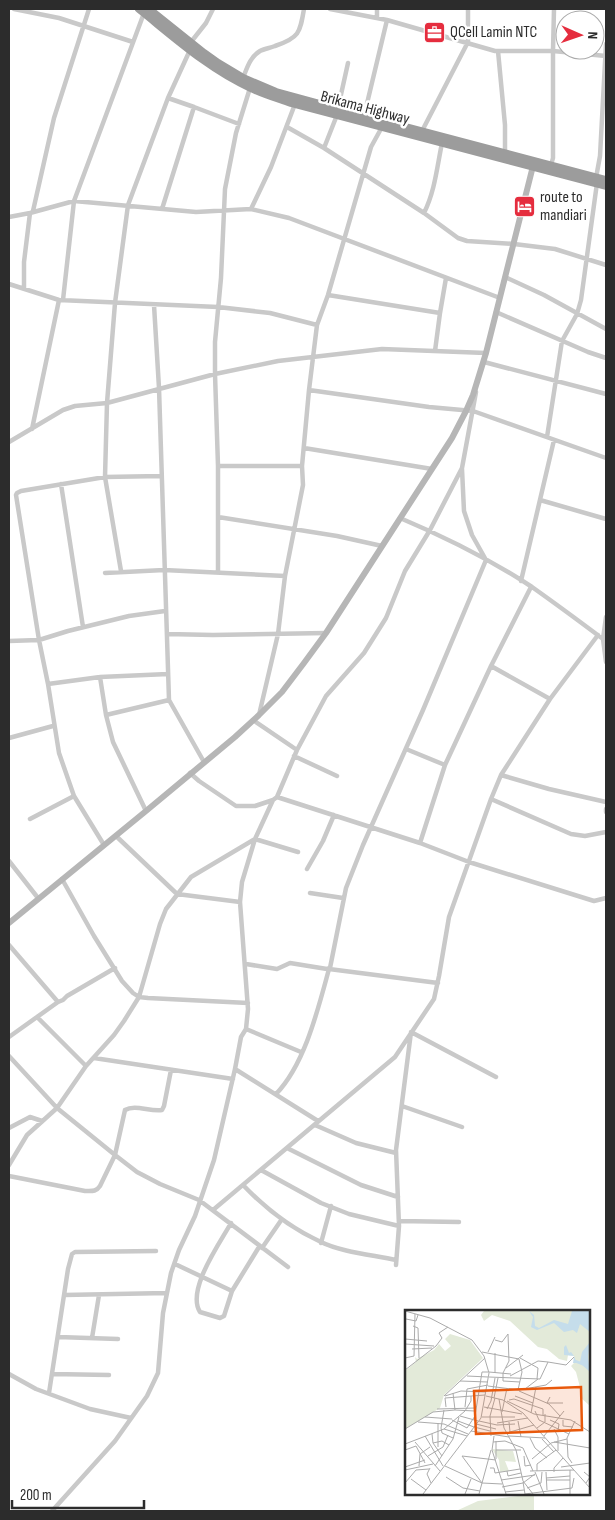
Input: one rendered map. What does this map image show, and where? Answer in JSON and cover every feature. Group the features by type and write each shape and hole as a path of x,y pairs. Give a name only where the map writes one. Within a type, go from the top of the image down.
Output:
{"highway":[{"name":"Brikama Highway","path":"144,10 191,46 214,67 250,88 295,104 364,116 506,153 534,164 551,165 597,180 606,186"},
{"name":"Brikama Highway","path":"191,46 243,78 283,94 382,127 597,180 606,180"}],"main road":[{"path":"9,923 116,836 259,715 282,692 326,633 470,411 534,164"}],"street":[{"path":"14,9 59,18 133,42"},
{"path":"24,289 24,262 32,212 54,118 89,9"},
{"path":"121,571 105,476 107,403 115,302 128,205 168,98 191,46 206,24 213,9"},
{"path":"243,78 250,61 260,51 288,41 295,36 301,28 304,9"},
{"path":"330,9 387,20 498,51 553,51 606,56"},
{"path":"377,9 377,18"},
{"path":"422,131 468,42 468,9"},
{"path":"551,165 553,158 554,9"},
{"path":"32,429 61,300 74,201 144,10"},
{"path":"364,116 387,20"},
{"path":"547,438 562,341 577,314 587,260 600,156 606,44"},
{"path":"498,51 506,153"},
{"path":"324,148 337,112 348,63"},
{"path":"218,572 215,342 225,189 236,133 250,88"},
{"path":"168,98 239,124"},
{"path":"252,209 271,167 295,104"},
{"path":"162,209 194,107"},
{"path":"286,127 363,173 458,238 467,241 555,249 606,265"},
{"path":"259,715 278,634 285,576 303,485 302,466 317,325 328,295 371,147 382,127"},
{"path":"424,213 434,190 442,143"},
{"path":"9,217 74,201 196,212 252,209 289,218 500,298"},
{"path":"435,351 446,278"},
{"path":"505,278 544,295 606,329"},
{"path":"9,284 61,300 218,307 270,314 317,325"},
{"path":"328,295 440,313"},
{"path":"154,305 159,388 169,700 204,762"},
{"path":"496,312 606,358"},
{"path":"9,442 63,410 75,406 107,403 215,374 278,361 382,349 486,353"},
{"path":"484,362 606,394"},
{"path":"309,390 470,411 606,458"},
{"path":"470,411 462,468 464,511 472,535 486,560"},
{"path":"521,581 554,440"},
{"path":"304,448 432,469"},
{"path":"218,466 302,466"},
{"path":"52,1510 115,1441 147,1396 158,1373 167,1293 179,1250 195,1216 214,1160 236,1069 241,1037 246,1028 248,1003 240,902 242,882 255,839 294,756 326,696 364,653 386,618 405,571 430,530 462,468"},
{"path":"104,845 74,796 59,753 16,495 18,492 105,476 161,476"},
{"path":"61,484 83,627"},
{"path":"540,500 606,519"},
{"path":"218,518 337,536 382,546"},
{"path":"400,518 430,530 486,560 531,587 603,639"},
{"path":"276,1094 289,1080 314,1023 328,969 330,968 343,898 363,845 486,560"},
{"path":"105,573 164,570 285,576"},
{"path":"420,843 445,765 490,666 531,587"},
{"path":"9,641 39,640 129,616 165,611"},
{"path":"606,617 603,639 606,662"},
{"path":"166,634 326,633"},
{"path":"213,1210 395,1057 434,999 449,918 501,775 550,699 598,635"},
{"path":"490,666 550,699"},
{"path":"48,684 100,677 168,674"},
{"path":"100,677 106,715 113,742 146,811"},
{"path":"106,715 169,700"},
{"path":"253,720 297,750"},
{"path":"9,738 53,726"},
{"path":"406,749 445,765"},
{"path":"294,756 337,776"},
{"path":"190,773 236,806 255,806 275,799 420,843 469,862 594,901 606,898"},
{"path":"501,775 549,789 606,802"},
{"path":"30,819 74,796"},
{"path":"491,799 571,834 585,836 606,832"},
{"path":"307,869 323,841 334,816"},
{"path":"116,836 177,894 240,902"},
{"path":"9,1165 26,1135 57,1108 86,1066 114,1034 139,996 166,909 192,877 255,839 298,852"},
{"path":"9,861 38,898"},
{"path":"62,879 114,968 128,988 139,996 248,1003"},
{"path":"310,893 343,898"},
{"path":"9,945 58,1002"},
{"path":"246,964 277,969 290,963 438,983"},
{"path":"9,1038 58,1002 114,968"},
{"path":"37,1017 86,1066"},
{"path":"246,1028 301,1052"},
{"path":"411,1032 496,1077"},
{"path":"243,1185 260,1203 321,1243 396,1262 399,1224 396,1153 411,1032"},
{"path":"9,1056 57,1108 115,1155 138,1172 160,1184 199,1200 260,1248 288,1267"},
{"path":"94,1058 233,1079"},
{"path":"236,1069 276,1094 316,1123 356,1143 396,1153"},
{"path":"9,1176 84,1191 95,1191 100,1186 115,1155 125,1110 132,1108 162,1110 171,1070"},
{"path":"402,1106 462,1127"},
{"path":"9,1128 30,1117 42,1121"},
{"path":"287,1148 361,1185 398,1197"},
{"path":"261,1170 321,1203 349,1214 399,1224 458,1222"},
{"path":"321,1243 331,1206"},
{"path":"231,1224 202,1276 196,1295 198,1309 202,1313 223,1318 232,1291 260,1248 282,1219"},
{"path":"49,1394 70,1256 75,1252 156,1251"},
{"path":"175,1264 232,1291"},
{"path":"64,1295 167,1293"},
{"path":"92,1338 99,1295"},
{"path":"58,1337 118,1338"},
{"path":"9,1374 36,1389 90,1409 131,1418"},
{"path":"52,1374 109,1375"},
{"path":"52,1510 60,1511"}],"green space":[{"path":"534,1495 534,1511 456,1511 478,1501"}],"place":[{"name":"QCell Lamin NTC","path":"434,32"},
{"name":"route to mandiari","path":"524,206"}]}
